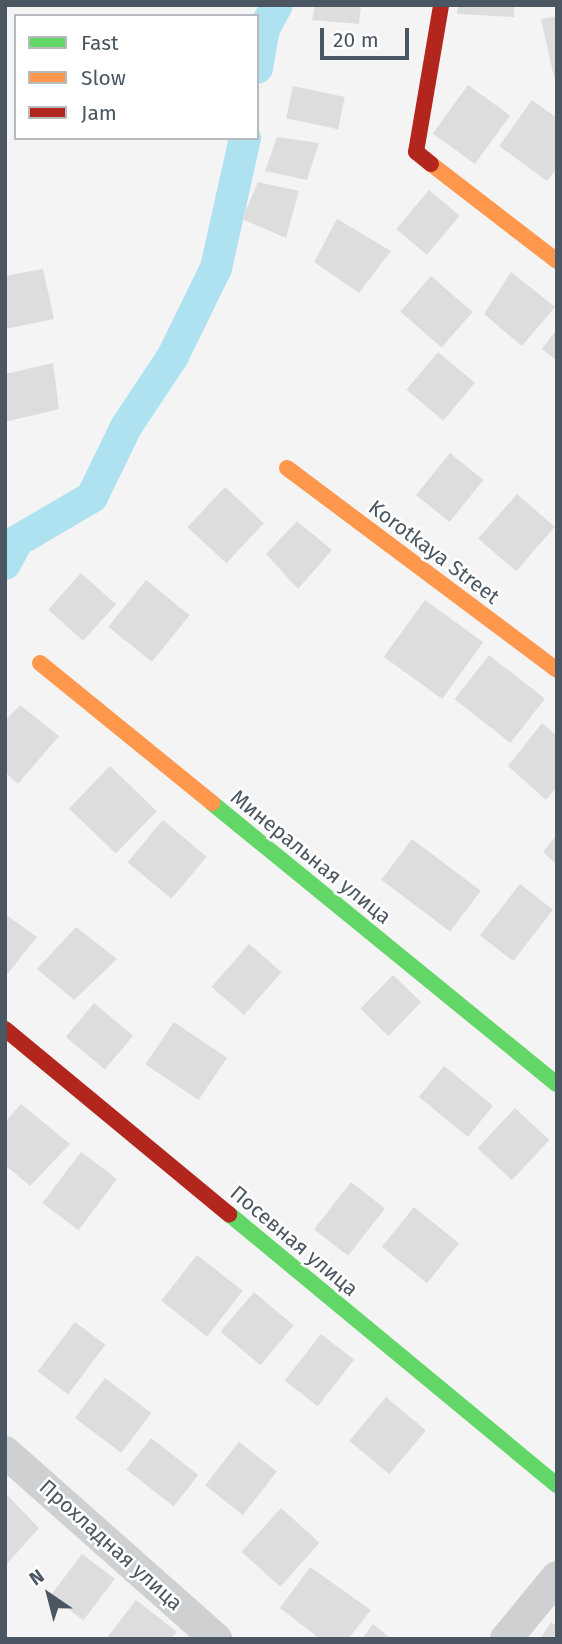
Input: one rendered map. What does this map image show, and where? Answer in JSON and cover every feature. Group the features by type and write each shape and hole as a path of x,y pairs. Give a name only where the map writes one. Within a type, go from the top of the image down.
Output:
{"street":[{"path":"441,5 416,152 557,261"},
{"name":"Korotkaya Street","path":"287,468 557,670"},
{"name":"Минеральная улица","path":"40,663 557,1084"},
{"name":"Посевная улица","path":"5,1029 557,1485"},
{"name":"Прохладная улица","path":"5,1452 216,1639"},
{"path":"506,1639 557,1577"}],"building":[{"path":"315,5 361,5 359,24 312,20"},
{"path":"458,5 514,5 514,17 457,14"},
{"path":"557,16 557,76 554,77 541,19"},
{"path":"468,85 510,116 475,164 433,134"},
{"path":"293,86 345,97 338,129 286,118"},
{"path":"532,100 557,118 557,168 547,181 499,146"},
{"path":"277,137 319,143 307,180 265,171"},
{"path":"258,182 299,191 286,238 242,219"},
{"path":"429,190 460,216 427,255 396,229"},
{"path":"337,219 391,251 359,293 314,262"},
{"path":"43,269 54,319 5,329 5,276"},
{"path":"511,272 555,307 522,346 484,314"},
{"path":"431,276 473,312 442,348 400,311"},
{"path":"557,329 557,361 542,349"},
{"path":"438,352 475,383 443,420 407,390"},
{"path":"53,363 59,409 5,422 5,374"},
{"path":"450,453 483,480 449,522 416,495"},
{"path":"225,487 264,523 226,563 187,527"},
{"path":"517,494 555,527 516,571 478,539"},
{"path":"297,521 332,550 298,589 266,554"},
{"path":"81,573 116,604 83,641 48,609"},
{"path":"146,580 190,615 152,662 108,627"},
{"path":"425,600 483,642 442,699 384,657"},
{"path":"489,655 545,699 510,743 455,699"},
{"path":"20,705 59,736 18,784 5,772 5,721"},
{"path":"542,723 557,736 557,787 546,800 508,766"},
{"path":"110,766 157,811 116,854 69,808"},
{"path":"163,820 207,857 171,899 128,862"},
{"path":"557,835 557,865 543,852"},
{"path":"412,839 481,891 450,931 381,880"},
{"path":"520,884 553,910 513,961 480,935"},
{"path":"5,914 37,937 5,977"},
{"path":"76,927 117,959 74,1000 37,969"},
{"path":"249,944 281,972 244,1015 212,987"},
{"path":"393,975 421,1002 388,1036 360,1009"},
{"path":"94,1003 133,1036 105,1069 66,1037"},
{"path":"174,1022 227,1058 199,1100 145,1064"},
{"path":"444,1066 493,1106 468,1137 419,1097"},
{"path":"21,1104 70,1144 30,1186 5,1165 5,1122"},
{"path":"515,1108 549,1140 512,1180 477,1148"},
{"path":"81,1152 117,1179 78,1230 42,1203"},
{"path":"351,1182 385,1208 348,1256 314,1229"},
{"path":"414,1207 459,1244 427,1283 382,1247"},
{"path":"197,1255 243,1291 207,1336 161,1301"},
{"path":"254,1292 294,1325 260,1365 221,1332"},
{"path":"75,1322 105,1345 68,1394 38,1372"},
{"path":"321,1334 354,1360 318,1406 285,1380"},
{"path":"105,1378 151,1413 121,1453 75,1418"},
{"path":"386,1397 426,1430 389,1474 349,1441"},
{"path":"151,1438 198,1475 174,1506 126,1470"},
{"path":"239,1442 277,1472 243,1515 205,1485"},
{"path":"5,1493 39,1528 5,1566"},
{"path":"281,1508 320,1543 280,1587 242,1552"},
{"path":"82,1554 115,1579 83,1620 51,1596"},
{"path":"310,1567 371,1610 348,1639 320,1639 280,1608"},
{"path":"136,1600 177,1632 170,1639 106,1639"},
{"path":"551,1622 557,1627 557,1639 540,1639"},
{"path":"373,1624 391,1639 362,1639"}],"waterway":[{"path":"259,57 264,29 277,5"},
{"path":"5,564 17,541 92,497 126,427 173,356 216,268 245,140"}],"traffic: fast":[{"path":"212,803 557,1084"},
{"path":"229,1214 557,1485"}],"traffic: slow":[{"path":"431,164 557,261"},
{"path":"287,468 557,670"},
{"path":"40,663 212,803"}],"traffic: jam":[{"path":"431,164 416,152 441,5"},
{"path":"5,1029 229,1214"}]}
